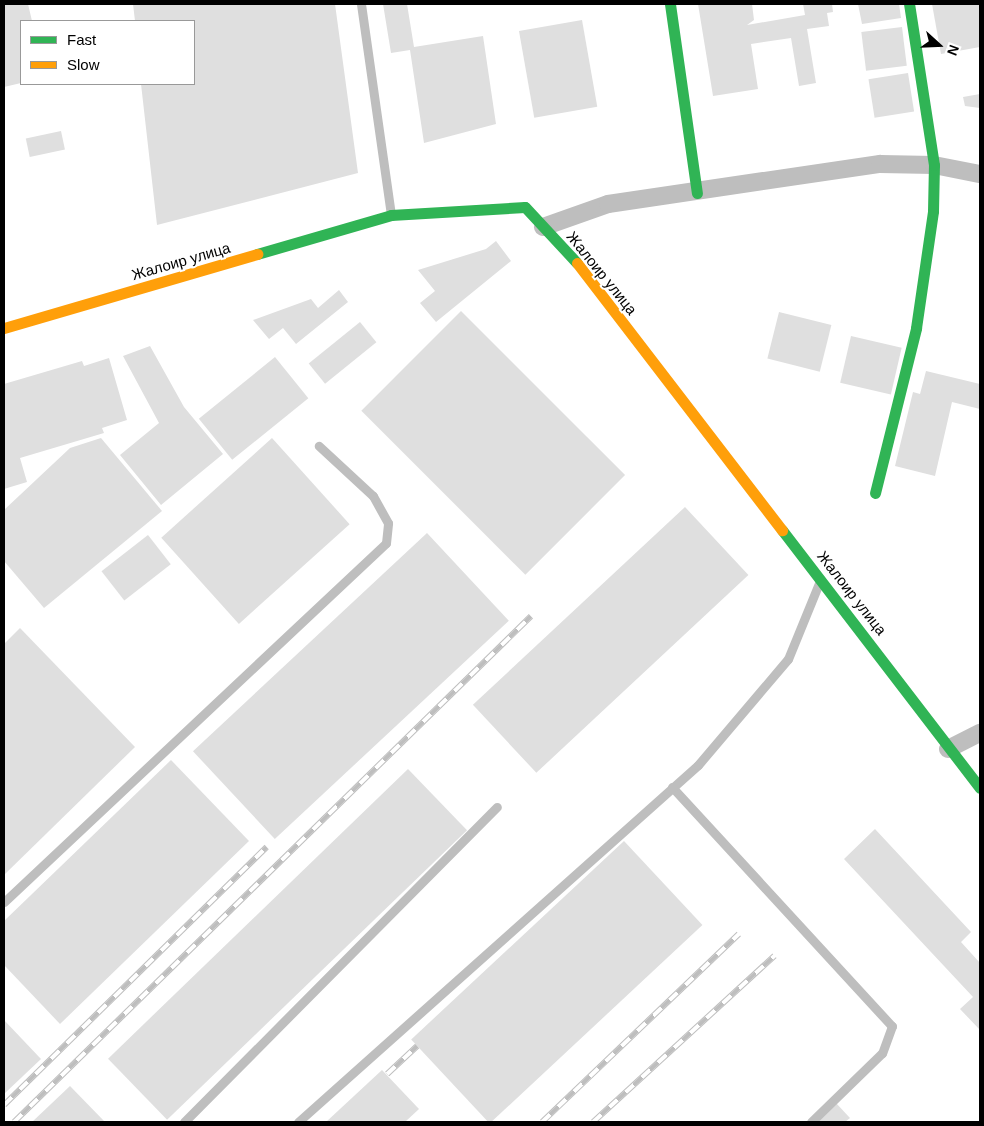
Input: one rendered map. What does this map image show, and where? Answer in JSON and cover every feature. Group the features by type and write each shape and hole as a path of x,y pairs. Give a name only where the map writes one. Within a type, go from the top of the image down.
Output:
{"street":[{"path":"670,4 697,193"},
{"path":"875,493 916,328 933,211 934,165 909,4"},
{"path":"543,227 608,204 697,193 880,164 934,165 980,174"},
{"name":"Жалоир улица","path":"4,328 392,215 525,207 582,269 821,578 948,749 980,788"},
{"path":"948,749 980,733"}],"lane":[{"path":"361,4 392,215"},
{"path":"4,902 386,543 388,523 373,496 319,446"},
{"path":"298,1122 698,765 788,659 821,578"},
{"path":"672,787 892,1026 882,1053 811,1122"},
{"path":"184,1122 497,807"}],"building":[{"path":"4,4 28,4 32,20 20,20 20,83 4,87"},
{"path":"133,4 335,4 358,173 157,225 141,85 195,85 195,20 135,20"},
{"path":"383,4 407,4 414,47 483,36 496,124 424,143 410,50 391,53"},
{"path":"698,4 752,4 754,20 747,25 805,15 803,4 832,4 833,12 827,13 829,26 807,29 816,83 799,86 791,38 751,44 758,89 713,96"},
{"path":"858,4 899,4 901,18 862,24"},
{"path":"932,4 980,4 980,47 941,54"},
{"path":"582,20 597,107 534,118 519,31"},
{"path":"902,27 907,66 866,71 861,32"},
{"path":"908,73 914,112 875,118 868,79"},
{"path":"980,94 980,108 965,106 963,97"},
{"path":"61,131 65,150 30,157 26,138"},
{"path":"496,241 511,261 436,322 420,303 435,291 418,270 486,249"},
{"path":"339,290 348,302 296,344 283,328 269,339 253,320 311,299 318,308"},
{"path":"461,311 625,475 525,575 361,411"},
{"path":"779,312 831,325 820,372 767,359"},
{"path":"360,322 376,342 325,384 309,364"},
{"path":"851,336 902,348 891,394 840,383"},
{"path":"150,346 184,407 223,454 161,505 120,455 159,423 123,356"},
{"path":"275,357 308,398 232,460 199,419"},
{"path":"109,358 127,420 102,428 104,433 20,458 27,482 4,489 4,384 82,361 84,366"},
{"path":"926,371 980,384 980,409 952,402 935,476 895,466 913,392 920,394"},
{"path":"101,438 162,511 44,608 4,561 4,510 70,448"},
{"path":"272,438 350,524 239,624 161,538"},
{"path":"685,507 748,575 536,773 473,705"},
{"path":"427,533 509,621 275,839 193,751"},
{"path":"148,535 171,564 124,600 102,571"},
{"path":"20,628 135,747 4,875 4,644"},
{"path":"171,760 249,841 60,1024 4,965 4,921"},
{"path":"408,769 467,830 167,1120 108,1059"},
{"path":"875,829 971,932 961,942 980,963 980,1030 960,1009 973,997 844,859"},
{"path":"624,841 702,925 491,1122 488,1122 411,1039"},
{"path":"4,1020 41,1059 4,1094"},
{"path":"382,1070 419,1109 405,1122 326,1122"},
{"path":"70,1086 105,1122 32,1122"},
{"path":"836,1103 850,1118 845,1122 815,1122"}],"railway":[{"path":"14,1122 531,616"},
{"path":"4,1105 267,847"},
{"path":"542,1122 739,934"},
{"path":"593,1122 774,956"},
{"path":"387,1074 417,1046"}],"traffic: fast":[{"path":"670,4 697,193"},
{"path":"875,493 916,328 933,211 934,165 909,4"},
{"path":"257,254 391,215 525,207 577,263"},
{"path":"782,530 980,788"}],"traffic: slow":[{"path":"4,328 257,254"},
{"path":"577,263 782,530"}]}
